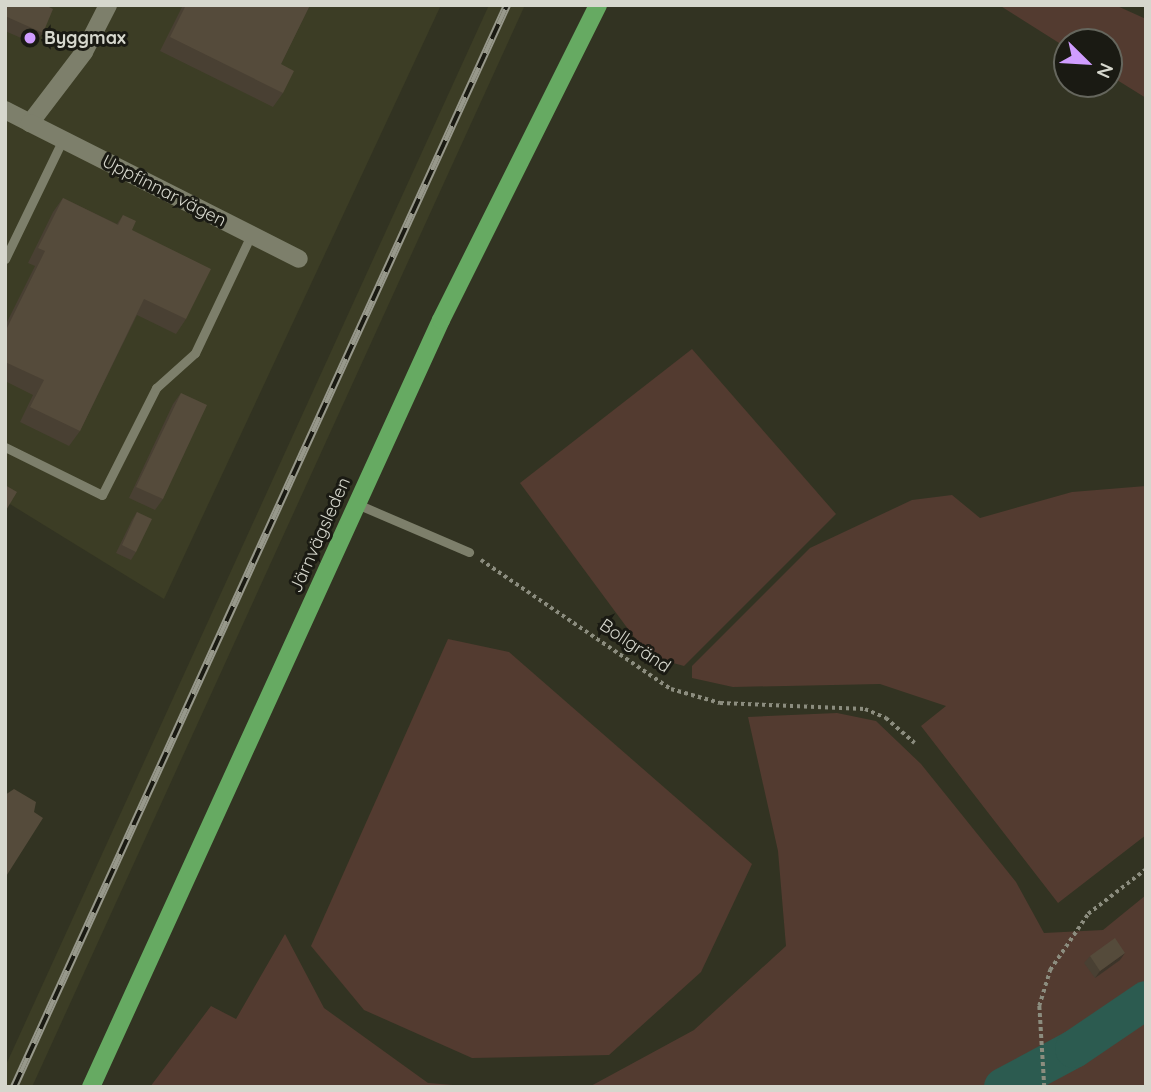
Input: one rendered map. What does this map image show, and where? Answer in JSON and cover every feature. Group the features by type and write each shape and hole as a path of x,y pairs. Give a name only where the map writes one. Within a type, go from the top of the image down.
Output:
{"main road":[{"name":"Järnvägsleden","path":"91,1087 442,320 598,5"}],"street":[{"path":"30,123 84,52 108,5"},
{"name":"Uppfinnarvägen","path":"5,110 299,260"}],"lane":[{"path":"5,259 63,139"},
{"path":"5,447 102,495 156,388 195,353 251,235"},
{"path":"357,504 469,552"}],"path":[{"name":"Bollgränd","path":"469,552 671,689 720,703 853,706 886,718 915,743"},
{"path":"1044,1087 1039,1006 1051,970 1088,914 1146,869"}],"shaded area":[{"path":"5,5 441,5 164,599 5,501"},
{"path":"489,5 525,5 32,1087 5,1087 5,1067"},
{"path":"999,5 1115,5 1146,19 1146,98 1123,84 1123,28 1053,28 1053,39"},
{"path":"692,349 836,514 684,666 648,656 520,483"},
{"path":"1146,486 1146,835 1058,903 921,726 946,706 880,684 733,687 692,678 692,666 810,548 912,500 952,495 980,518 1072,492"},
{"path":"448,639 509,652 752,864 701,972 609,1055 472,1058 364,1010 311,946"},
{"path":"837,713 876,721 921,764 1016,882 1044,933 1103,930 1146,895 1146,1087 589,1087 694,1030 786,946 778,851 748,717"},
{"path":"285,934 324,1008 428,1083 478,1087 150,1087 211,1006 236,1019"}],"building":[{"path":"5,5 45,5 53,9 43,33 5,16"},
{"path":"186,5 310,5 281,64 294,71 283,93 170,37"},
{"path":"63,198 118,225 123,215 136,221 132,230 211,269 186,319 144,299 80,431 30,407 44,380 5,362 5,332 45,251 38,248"},
{"path":"181,393 207,405 163,499 136,487"},
{"path":"5,485 17,492 5,512"},
{"path":"137,512 152,519 136,552 122,545"},
{"path":"14,789 36,802 34,812 43,818 5,878 5,795"},
{"path":"1115,938 1125,953 1100,971 1090,956"}],"waterway":[{"path":"1003,1087 1074,1049 1146,1000"}],"railway":[{"path":"14,1087 507,5"}],"place":[{"name":"Byggmax","path":"30,38"}]}
